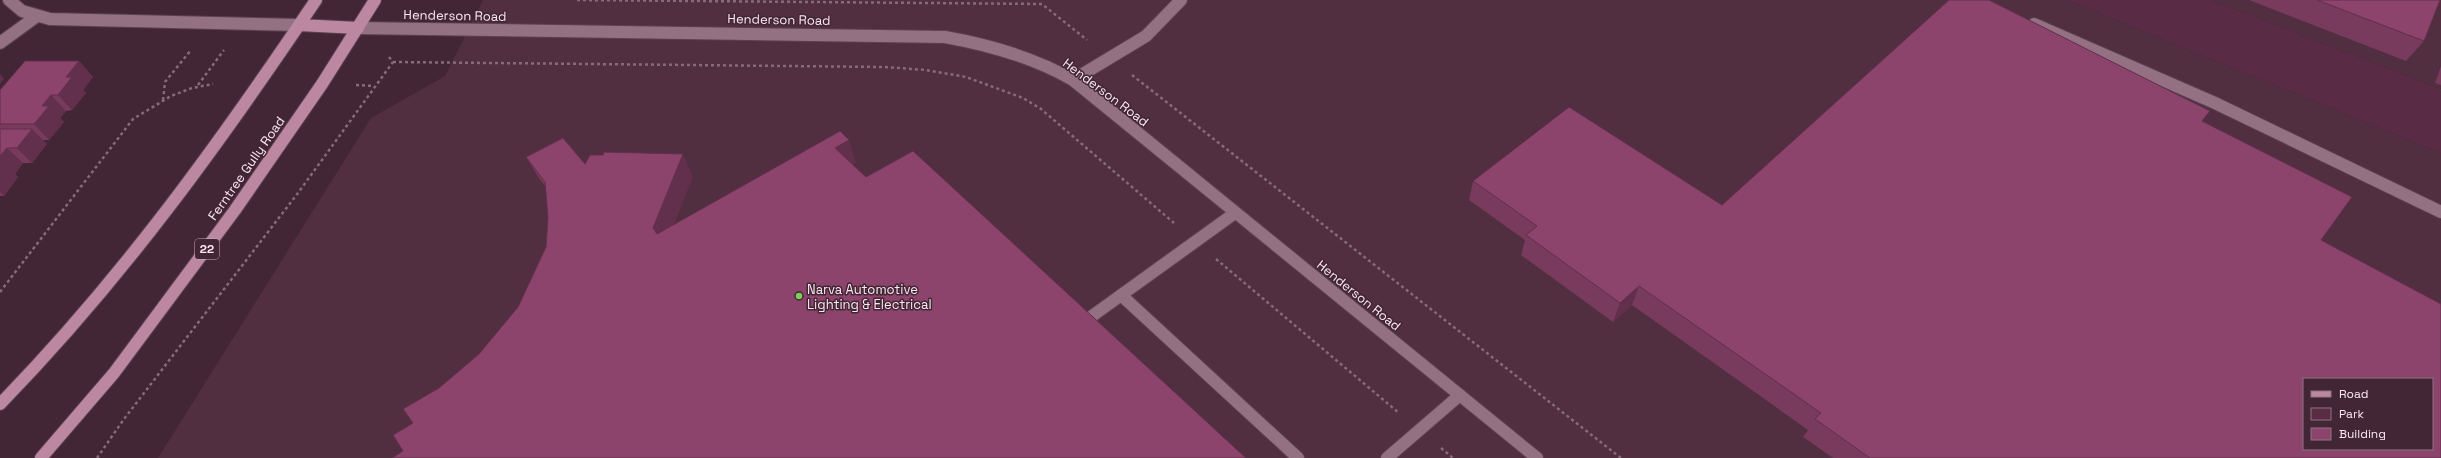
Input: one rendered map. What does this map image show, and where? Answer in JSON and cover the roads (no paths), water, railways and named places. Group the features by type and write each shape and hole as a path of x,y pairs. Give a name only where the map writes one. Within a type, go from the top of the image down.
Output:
{"main road":[{"path":"0,404 92,305 178,200 316,0"},
{"name":"Ferntree Gully Road","path":"41,458 114,373 184,280 322,84 375,0"},
{"path":"299,25 358,28"}],"street":[{"path":"9,0 14,7 22,12 37,16 91,21 299,25"},
{"path":"1073,80 1146,36 1181,0"},
{"path":"0,43 37,16"},
{"path":"2023,19 2215,102 2441,212"},
{"name":"Henderson Road","path":"358,28 945,36 993,45 1023,55 1056,70 1073,80 1537,458"},
{"path":"1081,324 1235,213"},
{"path":"1120,295 1298,458"},
{"path":"1387,458 1460,395"}],"place":[{"name":"Narva Automotive Lighting & Electrical","path":"799,296"}]}
